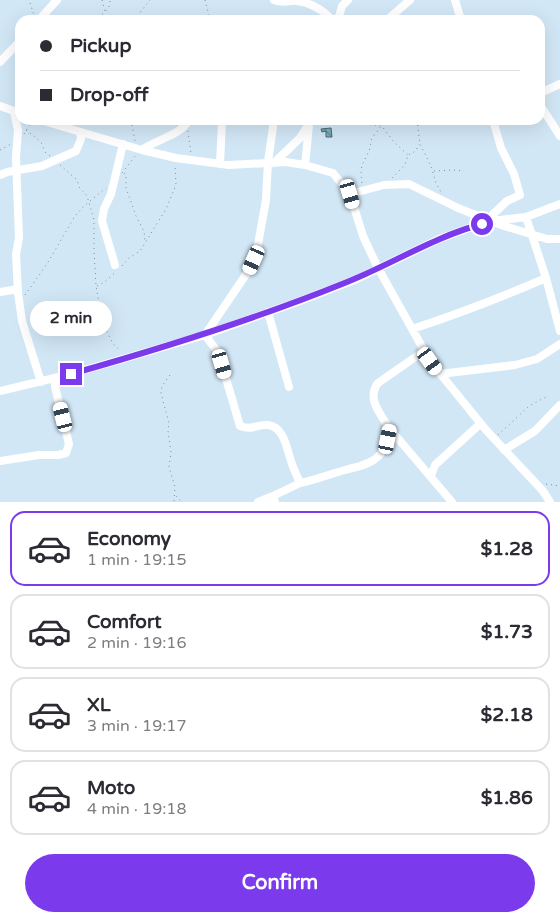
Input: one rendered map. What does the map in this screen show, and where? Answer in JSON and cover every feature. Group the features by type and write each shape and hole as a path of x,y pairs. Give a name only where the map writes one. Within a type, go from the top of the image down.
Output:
{"street":[{"path":"41,15 57,0"},
{"path":"274,0 283,3 298,1 316,8 325,15"},
{"path":"339,15 342,6 348,0"},
{"path":"393,15 410,0"},
{"path":"454,0 459,15"},
{"path":"0,62 15,46"},
{"path":"545,91 560,84"},
{"path":"0,106 15,111"},
{"path":"545,113 560,136"},
{"path":"18,125 16,158 18,171 19,238 16,261 19,301 22,321 41,382"},
{"path":"57,125 176,158 238,165 286,162 305,165 332,173 350,194 363,236 378,268 424,351 480,424 543,491 550,502"},
{"path":"139,149 177,131 185,125"},
{"path":"220,164 222,125"},
{"path":"205,335 254,260 265,209 274,125"},
{"path":"271,163 300,138 308,125"},
{"path":"305,165 310,125"},
{"path":"490,220 507,201 520,195 514,174 501,148 494,125"},
{"path":"0,175 42,166 76,150 80,139 80,132"},
{"path":"115,265 102,221 123,144"},
{"path":"350,194 384,185 409,184 490,220 546,239 560,239"},
{"path":"0,392 56,378 205,335 349,282 439,239 490,220 526,217 560,204"},
{"path":"526,217 546,278 560,332"},
{"path":"412,329 496,300 546,278"},
{"path":"0,292 18,289"},
{"path":"268,312 289,387"},
{"path":"205,335 217,351 240,426 249,429 267,425 275,428 283,436 300,483"},
{"path":"440,374 515,365 537,359 560,344"},
{"path":"424,351 378,383 372,396 390,429 452,502"},
{"path":"0,462 39,455 66,453 69,444 55,387 56,378"},
{"path":"504,450 535,431 560,405"},
{"path":"431,476 435,465 480,424"},
{"path":"258,502 274,499 300,483 364,465 375,459 388,439 390,429"}],"path":[{"path":"102,0 105,12"},
{"path":"101,15 110,4 110,0"},
{"path":"138,15 150,0"},
{"path":"205,0 209,15"},
{"path":"30,3 35,15"},
{"path":"27,131 30,125"},
{"path":"19,301 47,264 71,222 88,202 124,172 132,160 139,149 132,125"},
{"path":"189,125 192,160"},
{"path":"371,125 381,125"},
{"path":"381,125 394,142 408,155"},
{"path":"363,190 360,172 372,138 381,125"},
{"path":"418,125 420,143 445,201"},
{"path":"0,150 18,139"},
{"path":"384,185 401,171 408,155 416,151 420,143"},
{"path":"96,286 103,283 126,260 140,251 174,191 176,185 176,158"},
{"path":"433,171 464,171"},
{"path":"124,172 126,175 126,188 136,216 144,231 145,241"},
{"path":"88,202 94,220 96,286 103,326 113,344 127,358"},
{"path":"170,375 162,386 161,393 168,419 171,453 170,472 176,496 174,502"},
{"path":"494,439 529,406 546,397"},
{"path":"541,483 560,486"},
{"path":"176,496 182,502"}],"building":[{"path":"331,128 332,137 326,137 326,131 322,132 321,129"}],"route":[{"path":"71,374 205,335 300,301 357,278 439,239 482,224"}]}
